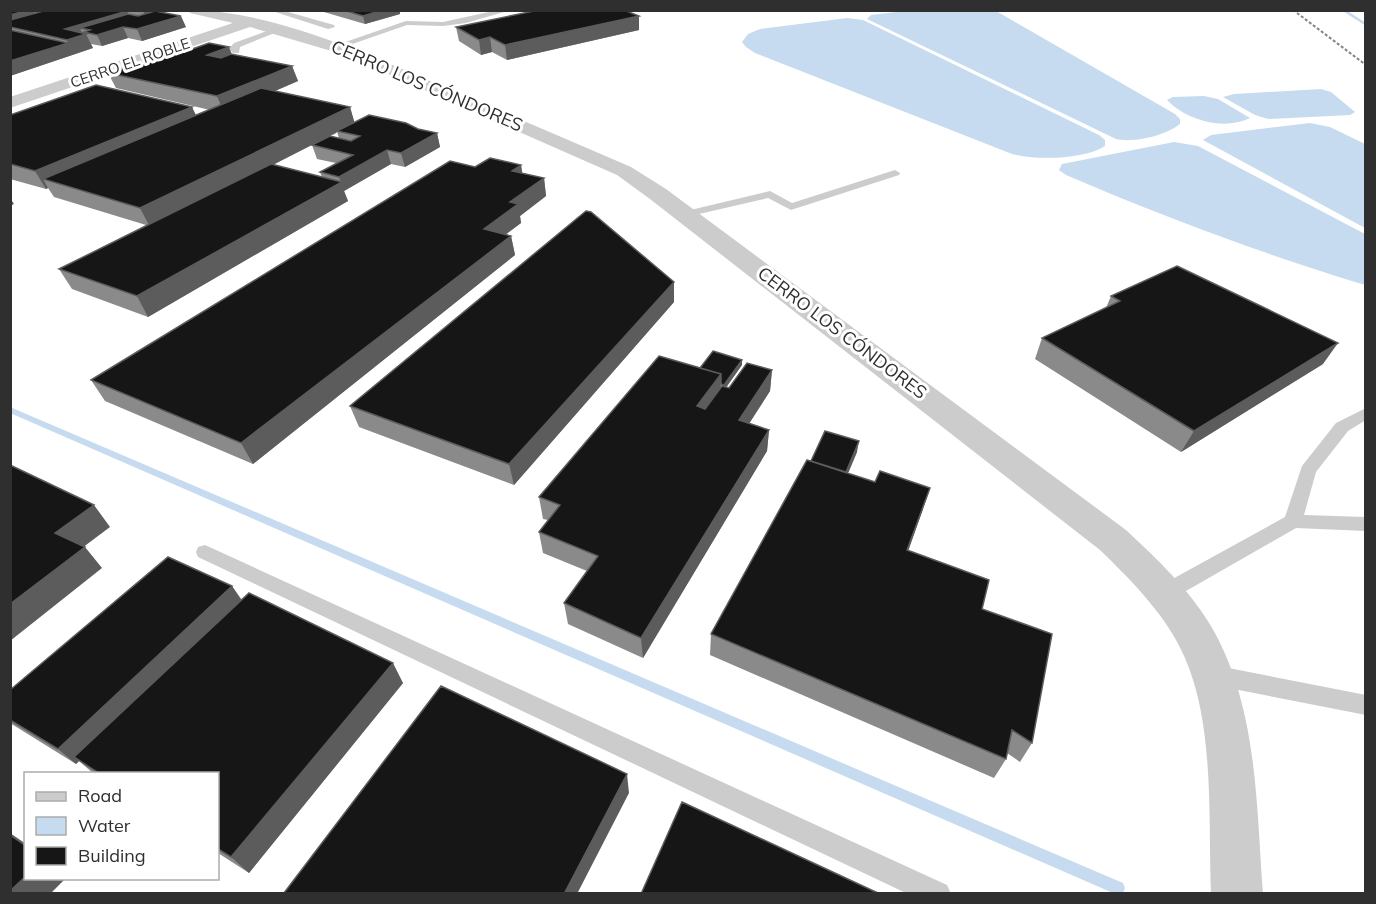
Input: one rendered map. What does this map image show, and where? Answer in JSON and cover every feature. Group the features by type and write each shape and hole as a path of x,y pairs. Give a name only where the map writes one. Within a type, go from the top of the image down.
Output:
{"street":[{"name":"CERRO LOS CÓNDORES","path":"195,10 302,30 610,164 638,180 686,214 1113,540 1165,593 1194,637 1213,675 1228,749 1236,894"},
{"name":"CERRO EL ROBLE","path":"10,103 302,30"}],"lane":[{"path":"302,30 406,23 443,24 486,17 508,10"},
{"path":"236,51 234,49 237,45 302,30 416,14 443,24"},
{"path":"686,214 770,194 791,207 895,173"},
{"path":"1293,520 1308,470 1342,427 1365,413"},
{"path":"1165,593 1293,520 1365,524"},
{"path":"205,552 938,894"},
{"path":"1213,675 1365,705"}],"water":[{"path":"913,10 996,11 1175,114 1180,119 1180,124 1149,138 1116,139 867,19 871,15"},
{"path":"847,18 863,20 1099,135 1105,140 1105,146 1096,151 1072,156 1034,157 1012,154 755,53 742,42 748,34 760,29"},
{"path":"1321,89 1331,92 1355,112 1350,115 1268,119 1255,115 1223,97 1234,94"},
{"path":"1204,96 1218,99 1250,118 1229,123 1206,121 1184,113 1167,100 1173,97"},
{"path":"1310,123 1330,127 1365,144 1365,228 1203,140 1211,135"},
{"path":"1174,142 1198,146 1365,234 1365,285 1214,234 1103,191 1059,170 1062,164"}],"building":[{"path":"10,10 29,10 10,15"},
{"path":"34,10 147,10 127,11 65,29 86,34 67,40 10,27 10,20 40,12"},
{"path":"343,10 383,10 363,16"},
{"path":"539,10 624,10 639,16 505,45 490,37 479,40 456,27"},
{"path":"155,11 181,16 137,29 123,27 97,35 84,32 90,30 80,28 128,14 138,16"},
{"path":"10,30 68,43 10,61"},
{"path":"209,43 229,47 207,55 221,58 231,54 292,66 217,96 108,73 174,50 184,52"},
{"path":"96,85 192,107 35,171 10,164 10,115"},
{"path":"261,88 350,107 140,208 43,179"},
{"path":"369,115 437,133 401,153 387,150 339,177 320,172 353,155 312,145 330,136 351,141 360,136 337,131"},
{"path":"490,158 521,165 512,171 544,178 510,202 518,204 484,229 511,236 241,443 91,380 450,161 475,167"},
{"path":"271,164 342,182 137,296 59,269"},
{"path":"586,211 591,212 674,282 509,464 350,406"},
{"path":"1177,266 1338,343 1194,431 1042,338 1120,301 1111,296"},
{"path":"713,351 742,360 724,385 721,384 721,374 700,368"},
{"path":"659,356 721,374 697,406 705,409 722,386 729,388 747,363 772,370 739,420 769,430 641,638 564,603 598,556 539,532 560,505 539,497"},
{"path":"825,431 859,441 846,472 811,461"},
{"path":"807,460 875,482 880,471 930,488 907,550 989,580 982,609 1052,634 1032,743 1012,730 1006,759 711,634"},
{"path":"10,465 94,505 55,533 85,547 10,604"},
{"path":"168,557 232,586 58,749 10,720 10,690"},
{"path":"249,593 393,663 231,857 219,850 219,772 97,772 74,757"},
{"path":"441,686 627,774 564,894 285,894 284,893"},
{"path":"682,802 880,894 641,894"},
{"path":"10,835 24,845 24,878 10,891"}],"waterway":[{"path":"1343,10 1366,25"},
{"path":"10,410 1118,888"}],"railway":[{"path":"1293,10 1366,65"}]}
